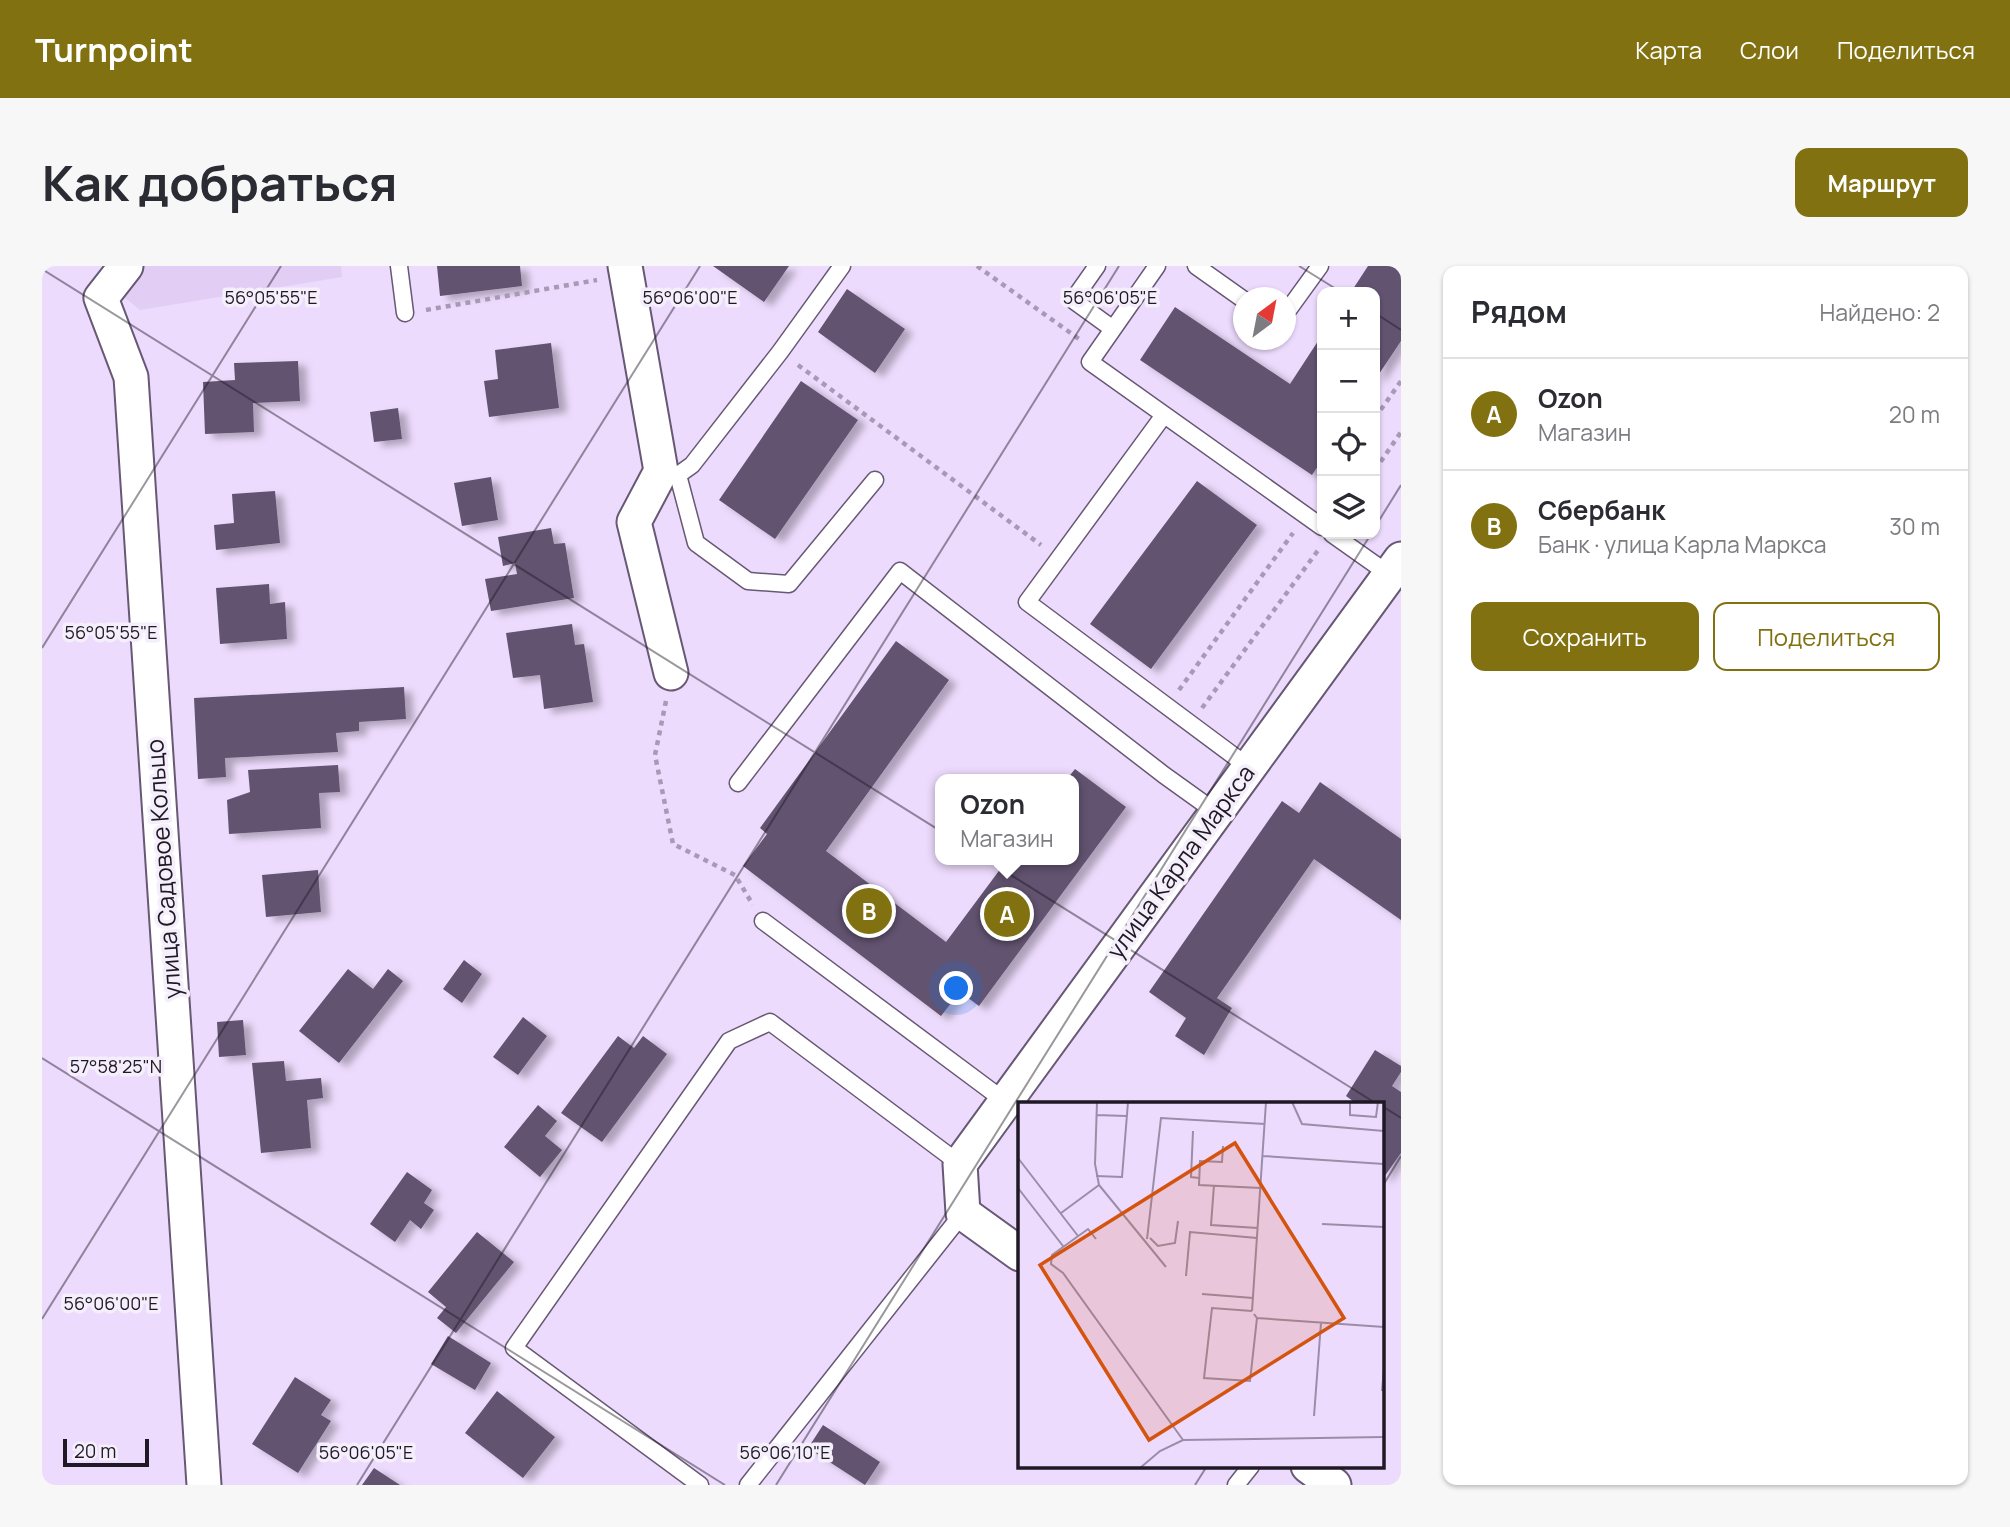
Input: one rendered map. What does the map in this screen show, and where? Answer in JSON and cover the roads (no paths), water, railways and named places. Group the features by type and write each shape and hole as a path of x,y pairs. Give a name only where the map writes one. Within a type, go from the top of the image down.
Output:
{"street":[{"name":"улица Садовое Кольцо","path":"126,266 102,298 131,377 204,1485"},
{"path":"626,270 669,473 634,522 671,673"},
{"name":"улица Карла Маркса","path":"960,1164 1395,567"},
{"path":"960,1164 963,1213 1018,1253"},
{"path":"1311,1468 1334,1485"}],"lane":[{"path":"400,266 405,313"},
{"path":"842,266 780,352 692,465 669,473 696,543 748,581 789,584 875,480"},
{"path":"1097,266 1073,300 1113,329"},
{"path":"1157,266 1090,362 1317,523"},
{"path":"1196,266 1233,292"},
{"path":"1296,299 1320,266"},
{"path":"1164,415 1027,602 1250,768"},
{"path":"1327,539 1395,567"},
{"path":"738,783 900,571 1217,813"},
{"path":"763,921 1006,1102"},
{"path":"700,1485 514,1348 730,1041 770,1022 960,1164"},
{"path":"748,1485 963,1213"},
{"path":"1236,1485 1249,1468"}],"place":[{"name":"Сбербанк","path":"869,911"},
{"name":"Ozon","path":"1007,914"}]}
